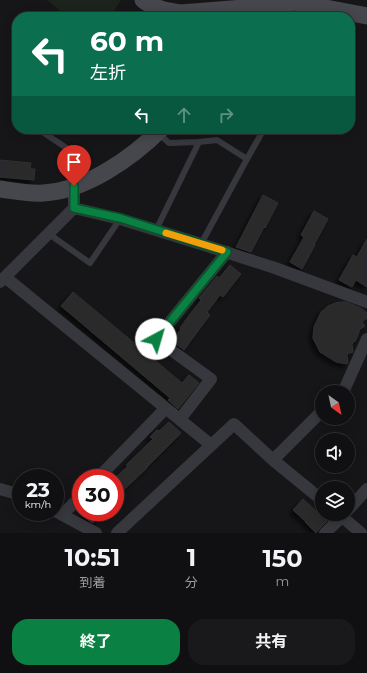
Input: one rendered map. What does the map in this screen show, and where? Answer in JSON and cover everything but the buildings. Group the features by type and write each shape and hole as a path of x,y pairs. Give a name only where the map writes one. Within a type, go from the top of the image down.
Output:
{"street":[{"path":"143,0 150,5 165,11 173,12"},
{"path":"197,12 279,7 294,2 346,12"},
{"path":"355,14 367,16"},
{"path":"0,189 19,192 44,193 63,190 102,174 125,160 156,134"},
{"path":"74,186 74,208 3,279 211,444"},
{"path":"74,208 120,218 227,252 367,302"},
{"path":"180,419 211,379 156,339 227,252"},
{"path":"346,385 367,339"},
{"path":"107,469 166,408"},
{"path":"273,460 315,418"},
{"path":"117,533 234,424 273,460 315,494"},
{"path":"0,489 12,492"},
{"path":"355,502 367,489"},
{"path":"64,509 72,503"},
{"path":"64,516 96,533"},
{"path":"325,533 337,521"},
{"path":"350,521 361,533"}],"lane":[{"path":"46,134 77,155 70,167 74,186"},
{"path":"161,134 168,143 217,140 247,159"},
{"path":"201,244 261,134"},
{"path":"156,230 199,142"},
{"path":"49,234 90,263 120,218"}],"shaded area":[{"path":"47,0 121,0 113,12 62,12"}],"slow traffic":[{"path":"166,233 222,250"}],"route":[{"path":"74,186 74,208 120,218 227,252 156,339"}]}
